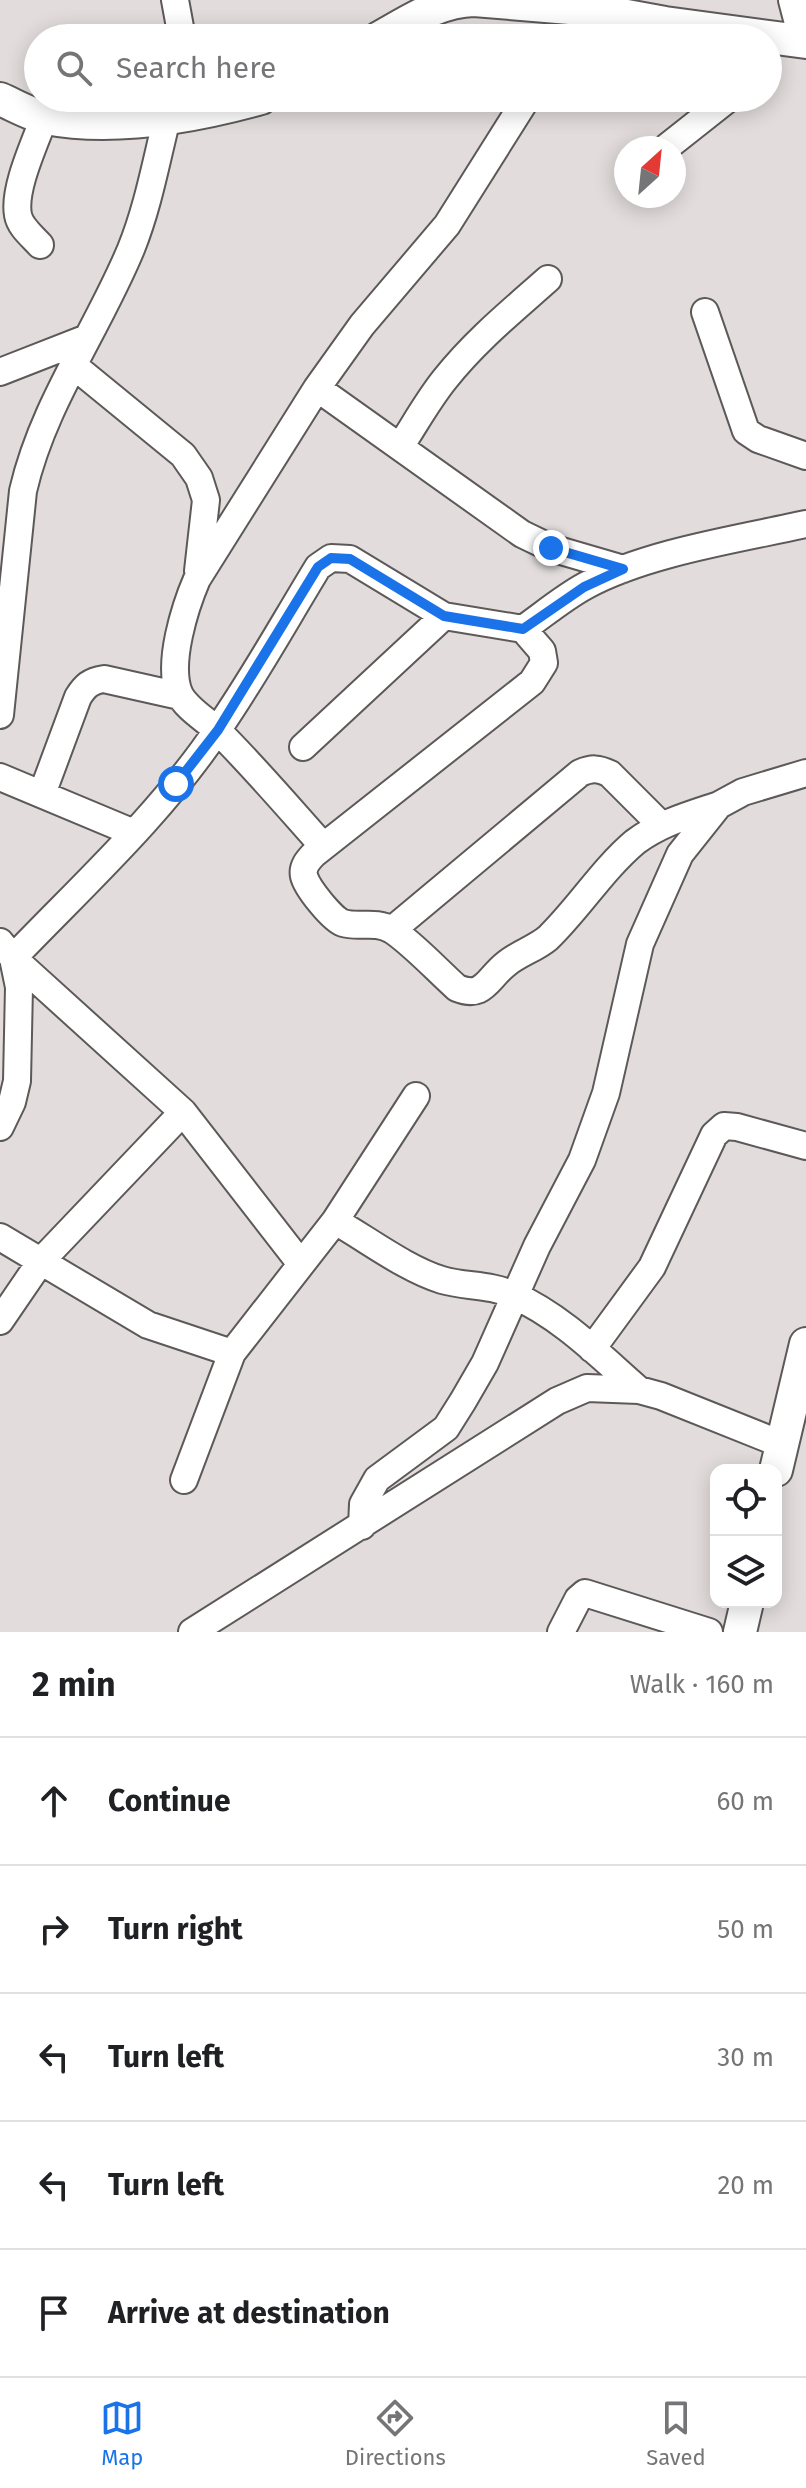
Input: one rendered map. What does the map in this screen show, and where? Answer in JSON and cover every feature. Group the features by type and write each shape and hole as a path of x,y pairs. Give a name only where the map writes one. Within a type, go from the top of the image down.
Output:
{"street":[{"path":"175,0 179,24"},
{"path":"790,43 795,0"},
{"path":"404,24 432,8 455,1 594,10 671,24"},
{"path":"0,99 24,109"},
{"path":"30,112 44,118 102,122 171,112"},
{"path":"0,715 5,630 23,491 30,461 46,421 131,249 184,112"},
{"path":"180,696 176,681 179,640 197,579 317,388 362,325 447,225 518,112"},
{"path":"681,136 711,112"},
{"path":"40,245 22,226 17,197 44,118"},
{"path":"400,447 445,380 466,355 548,279"},
{"path":"705,312 746,431 758,439 806,456"},
{"path":"0,372 87,338"},
{"path":"73,365 183,455 199,478 206,500 197,579"},
{"path":"317,388 522,534 551,548 623,569"},
{"path":"523,629 584,587 623,569 698,548 806,524"},
{"path":"6,950 134,833 218,730 318,567 331,558 350,559 444,616 523,629 542,651 544,663 532,682 323,846 306,863 303,874 339,922 352,925 368,923 392,930 457,988 468,993 480,990 505,964 546,939 617,859 661,825 719,805 743,792 806,773"},
{"path":"303,747 444,616"},
{"path":"42,794 78,697 85,686 94,680 104,679 180,696 218,730 323,846"},
{"path":"392,930 580,773 591,768 600,768 610,774 661,825"},
{"path":"0,777 134,833"},
{"path":"362,1526 363,1504 377,1479 446,1428 485,1363 514,1295 582,1160 602,1107 621,1037 640,944 680,854 719,805"},
{"path":"6,950 183,1112 301,1264"},
{"path":"0,1127 12,1102 17,1081 19,987 6,950"},
{"path":"184,1480 232,1353 335,1221 416,1096"},
{"path":"0,1321 41,1261 183,1112"},
{"path":"592,1349 652,1267 714,1135 724,1126 737,1127 806,1146"},
{"path":"335,1221 441,1279 494,1287 514,1295 549,1316 639,1390"},
{"path":"0,1237 148,1325 232,1353"},
{"path":"192,1632 557,1401 587,1388 639,1390 661,1396 779,1457 804,1364"},
{"path":"561,1632 578,1599 585,1593 709,1632"},
{"path":"740,1632 746,1608"}],"route":[{"path":"176,784 218,730 318,567 331,558 350,559 444,616 523,629 584,587 623,569 551,548"}]}
